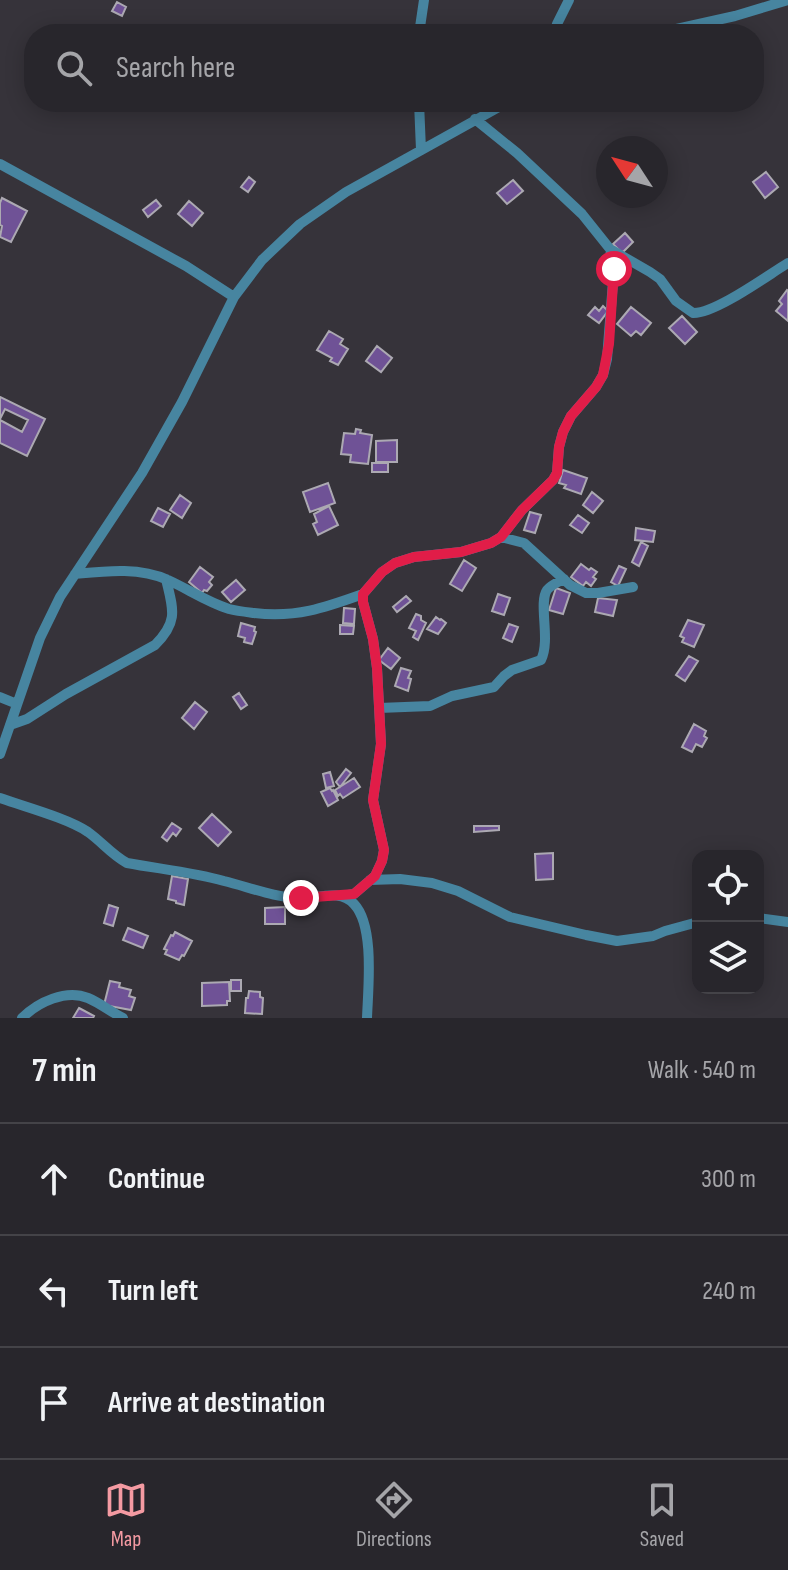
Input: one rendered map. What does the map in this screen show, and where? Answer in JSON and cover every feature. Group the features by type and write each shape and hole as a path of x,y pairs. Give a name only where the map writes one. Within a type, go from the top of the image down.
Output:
{"street":[{"path":"420,24 424,0"},
{"path":"557,24 569,0"},
{"path":"699,24 788,0"},
{"path":"419,112 421,150"},
{"path":"0,754 45,627 60,597 142,473 182,402 234,297 262,260 300,224 346,192 489,112"},
{"path":"475,119 517,153 582,214 610,249 660,279 676,301 693,313 707,311 788,263"},
{"path":"0,164 160,252 234,297"},
{"path":"75,574 108,570 143,573 166,579 231,610 294,615 323,609 363,594 382,572 395,563 414,557 461,552 501,537 522,510 553,480 557,473 563,432 571,416 603,375 613,297 614,269 610,249"},
{"path":"501,537 524,543 570,585 586,593 633,587"},
{"path":"10,725 27,719 155,645 173,621 166,579"},
{"path":"379,708 430,706 452,696 494,687 512,670 541,660 546,633 545,596 550,586 564,579"},
{"path":"0,798 89,833 115,857 127,863 301,898 354,894 379,870 384,850 373,800 381,744 377,668 363,594"},
{"path":"0,697 17,704"},
{"path":"370,880 400,879 432,883 458,891 510,917 617,941 653,936 692,924"},
{"path":"342,896 353,903 363,919 369,953 367,1018"},
{"path":"764,919 788,922"},
{"path":"22,1018 31,1009 66,995 86,997 123,1018"}],"building":[{"path":"117,2 126,7 122,16 112,11"},
{"path":"766,172 778,187 765,198 753,182"},
{"path":"249,177 255,182 248,192 241,187"},
{"path":"513,180 523,191 507,204 497,193"},
{"path":"2,198 27,211 11,242 0,237"},
{"path":"156,200 161,206 148,217 143,210"},
{"path":"189,201 203,213 192,226 178,214"},
{"path":"625,233 633,242 623,252 613,244"},
{"path":"788,291 788,321 776,311"},
{"path":"603,306 608,311 599,323 588,315 595,307 599,311"},
{"path":"631,307 651,323 641,335 636,331 631,336 617,324"},
{"path":"682,316 697,332 685,344 669,328"},
{"path":"329,331 343,339 340,344 348,349 338,365 317,350"},
{"path":"377,346 392,358 381,372 366,361"},
{"path":"0,397 45,419 27,456 0,443 0,420 22,432 28,420 5,409 0,419"},
{"path":"356,429 372,435 368,464 350,462 351,455 341,454 344,433 355,434"},
{"path":"397,440 397,462 376,462 376,441"},
{"path":"372,463 388,463 388,472 372,472"},
{"path":"563,470 587,478 581,494 559,483"},
{"path":"328,483 335,503 310,512 303,492"},
{"path":"592,492 603,501 593,513 583,505"},
{"path":"180,495 191,503 182,518 170,510"},
{"path":"329,506 338,525 318,535 313,524 317,522 314,514"},
{"path":"158,508 170,514 163,527 151,521"},
{"path":"530,512 541,515 535,533 524,530"},
{"path":"578,515 589,523 582,533 570,525"},
{"path":"636,528 655,531 653,542 635,540"},
{"path":"641,542 648,546 639,566 632,562"},
{"path":"464,560 476,568 462,591 450,584"},
{"path":"581,564 597,572 591,586 586,582 583,586 571,577"},
{"path":"619,566 626,569 618,586 611,582"},
{"path":"200,567 213,577 209,582 212,585 202,593 189,582"},
{"path":"236,580 245,590 231,602 222,592"},
{"path":"556,588 570,593 563,614 549,610"},
{"path":"498,594 510,598 504,615 492,611"},
{"path":"406,596 411,601 397,612 393,607"},
{"path":"598,598 617,600 613,616 595,612"},
{"path":"344,608 355,609 354,624 343,623"},
{"path":"416,614 426,623 418,640 413,637 416,631 409,628"},
{"path":"436,617 446,623 438,634 427,629"},
{"path":"688,620 704,625 694,647 682,642 684,638 680,636"},
{"path":"241,623 255,627 252,644 238,636"},
{"path":"509,624 518,627 512,642 503,638"},
{"path":"340,625 354,626 353,634 340,634"},
{"path":"388,648 400,658 391,669 379,660"},
{"path":"689,656 698,661 685,681 676,675"},
{"path":"401,668 411,671 408,691 395,686"},
{"path":"239,693 247,705 241,709 233,697"},
{"path":"195,702 207,712 194,729 182,718"},
{"path":"694,724 706,731 704,736 707,738 702,747 696,744 692,752 682,747"},
{"path":"346,769 351,773 340,787 336,782"},
{"path":"330,772 334,786 326,788 323,774"},
{"path":"354,778 360,787 343,798 340,794 338,796 335,790"},
{"path":"330,788 338,800 328,806 321,792"},
{"path":"212,814 231,832 218,846 199,828"},
{"path":"172,823 181,829 167,841 162,837"},
{"path":"474,826 499,826 499,830 474,832"},
{"path":"553,853 553,879 536,880 535,854"},
{"path":"172,876 188,879 184,905 168,899"},
{"path":"109,905 118,908 113,926 104,923"},
{"path":"285,907 285,924 265,924 265,908"},
{"path":"128,928 148,936 143,948 123,940"},
{"path":"175,932 192,941 179,960 165,954 167,950 164,949"},
{"path":"231,980 241,980 241,991 231,991"},
{"path":"110,981 131,990 129,996 135,998 131,1010 104,1005"},
{"path":"229,982 230,1001 227,1005 202,1006 202,983"},
{"path":"249,991 260,992 263,998 262,1014 245,1013"},
{"path":"79,1008 94,1016 93,1018 73,1018"}],"route":[{"path":"301,898 354,894 375,876 382,861 384,850 373,800 381,744 377,668 363,594 382,572 395,563 414,557 461,552 501,537 522,510 553,480 557,473 563,432 571,416 603,375 609,344 614,269"}]}
